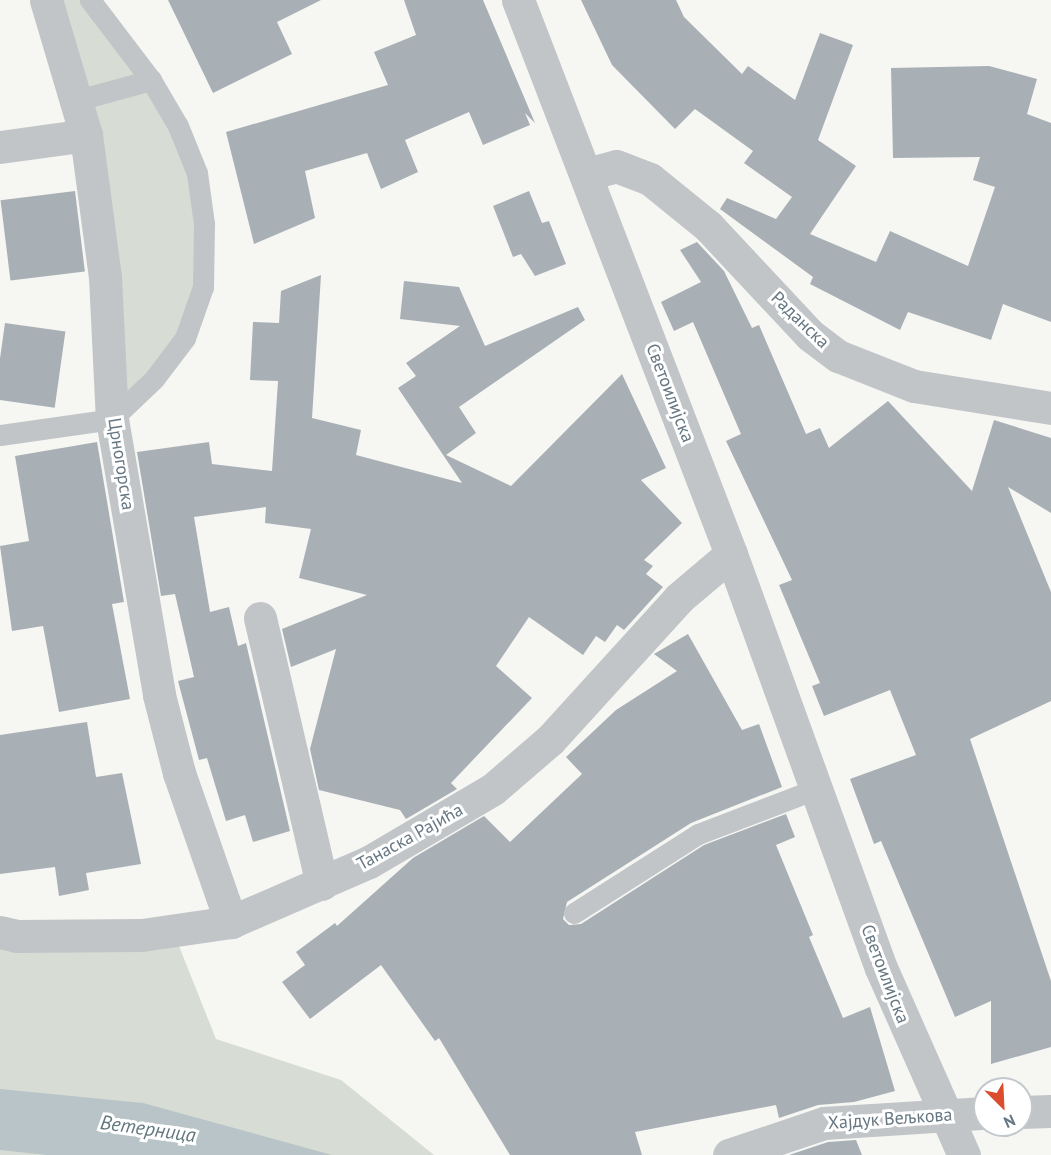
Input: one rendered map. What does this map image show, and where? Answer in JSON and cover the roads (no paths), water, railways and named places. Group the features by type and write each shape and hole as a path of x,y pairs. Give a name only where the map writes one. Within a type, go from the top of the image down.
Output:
{"street":[{"name":"Црногорска","path":"46,0 78,100 86,135 105,277 112,419 159,695 179,773 231,922"},
{"name":"Светоилијска","path":"518,0 587,174 731,554 881,968 964,1155"},
{"path":"0,147 86,135"},
{"name":"Раданска","path":"587,174 616,166 666,190 708,225 810,335 838,356 914,386 1051,408"},
{"name":"Танаска Рајића","path":"0,932 17,936 142,935 231,922 322,884 431,828 493,789 550,740 678,598 731,554"},
{"path":"260,618 322,884"},
{"path":"1033,1112 1051,1111"},
{"name":"Хајдук Вељкова","path":"729,1155 824,1123 973,1113"}],"lane":[{"path":"0,435 112,419 154,379 185,338 202,287 204,224 197,172 178,126 151,80 90,0"},
{"path":"78,100 151,80"},
{"path":"574,914 698,834 816,789"}],"water":[{"name":"Ветерница","path":"0,1089 143,1103 332,1155 47,1155 0,1150"}]}
